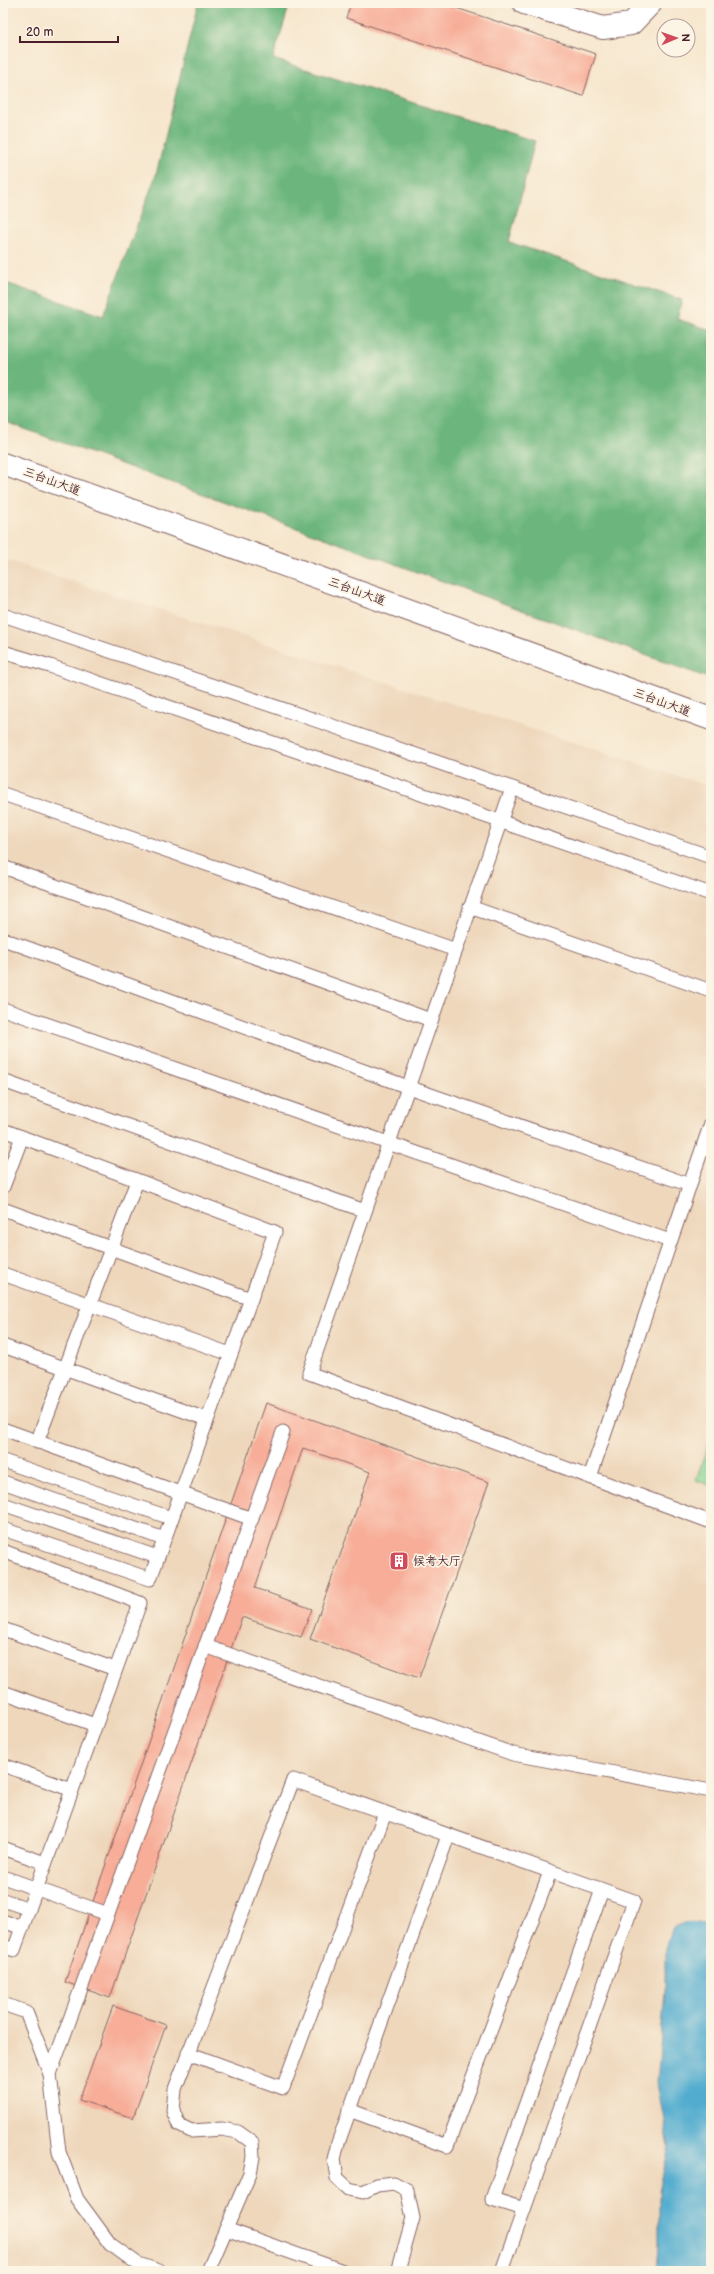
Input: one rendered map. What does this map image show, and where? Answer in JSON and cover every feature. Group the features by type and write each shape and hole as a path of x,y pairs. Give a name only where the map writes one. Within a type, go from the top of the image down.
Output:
{"main road":[{"path":"524,3 602,28 631,24 651,3"},
{"name":"三台山大道","path":"3,464 711,719"}],"lane":[{"path":"3,615 711,857"},
{"path":"3,652 57,669 711,894"},
{"path":"512,788 308,1373 711,1522"},
{"path":"3,794 456,950"},
{"path":"3,867 431,1020"},
{"path":"470,907 711,991"},
{"path":"3,939 408,1087 690,1185"},
{"path":"3,1009 670,1241"},
{"path":"3,1081 365,1212"},
{"path":"590,1477 711,1123"},
{"path":"3,1130 275,1232 206,1419 150,1579 3,1529"},
{"path":"3,1187 22,1137"},
{"path":"37,1442 137,1181"},
{"path":"3,1210 250,1299"},
{"path":"3,1274 230,1354"},
{"path":"3,1346 206,1419"},
{"path":"3,1429 252,1519"},
{"path":"50,2074 283,1432"},
{"path":"3,1461 171,1518"},
{"path":"3,1482 164,1539"},
{"path":"3,1504 157,1558"},
{"path":"3,1551 140,1603 14,1950 3,1946"},
{"path":"3,1629 115,1669"},
{"path":"205,1646 514,1754 711,1791"},
{"path":"3,1692 95,1725"},
{"path":"3,1765 72,1790"},
{"path":"208,2271 250,2173 253,2157 252,2142 238,2132 222,2129 191,2131 179,2125 173,2111 175,2088 293,1780 634,1901 502,2271"},
{"path":"188,2053 283,2088 385,1813"},
{"path":"398,2271 413,2218 410,2200 406,2190 394,2183 377,2185 363,2192 349,2189 337,2178 334,2159 349,2110 448,1836"},
{"path":"3,1848 45,1863"},
{"path":"349,2110 447,2146 550,1872"},
{"path":"3,1877 108,1914"},
{"path":"524,2209 492,2199 602,1890"},
{"path":"3,1900 29,1909"},
{"path":"3,1921 22,1928"},
{"path":"3,2004 26,2012 50,2074 59,2152 77,2200 110,2244 138,2264 158,2271"},
{"path":"226,2230 343,2271"}],"shaded area":[{"path":"3,559 711,787 711,2271 3,2271"}],"green space":[{"path":"198,3 290,3 273,59 535,141 509,242 682,300 677,319 711,330 711,679 3,421 3,282 103,316 156,175"},
{"path":"711,1436 711,1486 696,1480"}],"water":[{"path":"691,1922 711,1925 711,2271 657,2271 659,2247 659,2191 669,2147 657,2083 665,1992 665,1949 673,1927"}],"building":[{"path":"351,3 441,3 596,54 583,96 346,18"},
{"path":"266,1403 489,1482 419,1678 310,1639 370,1472 303,1448 255,1588 312,1609 301,1637 242,1617 110,1998 65,1982"},
{"path":"113,2006 166,2025 133,2118 79,2100"}],"place":[{"name":"候考大厅","path":"399,1561"}]}
